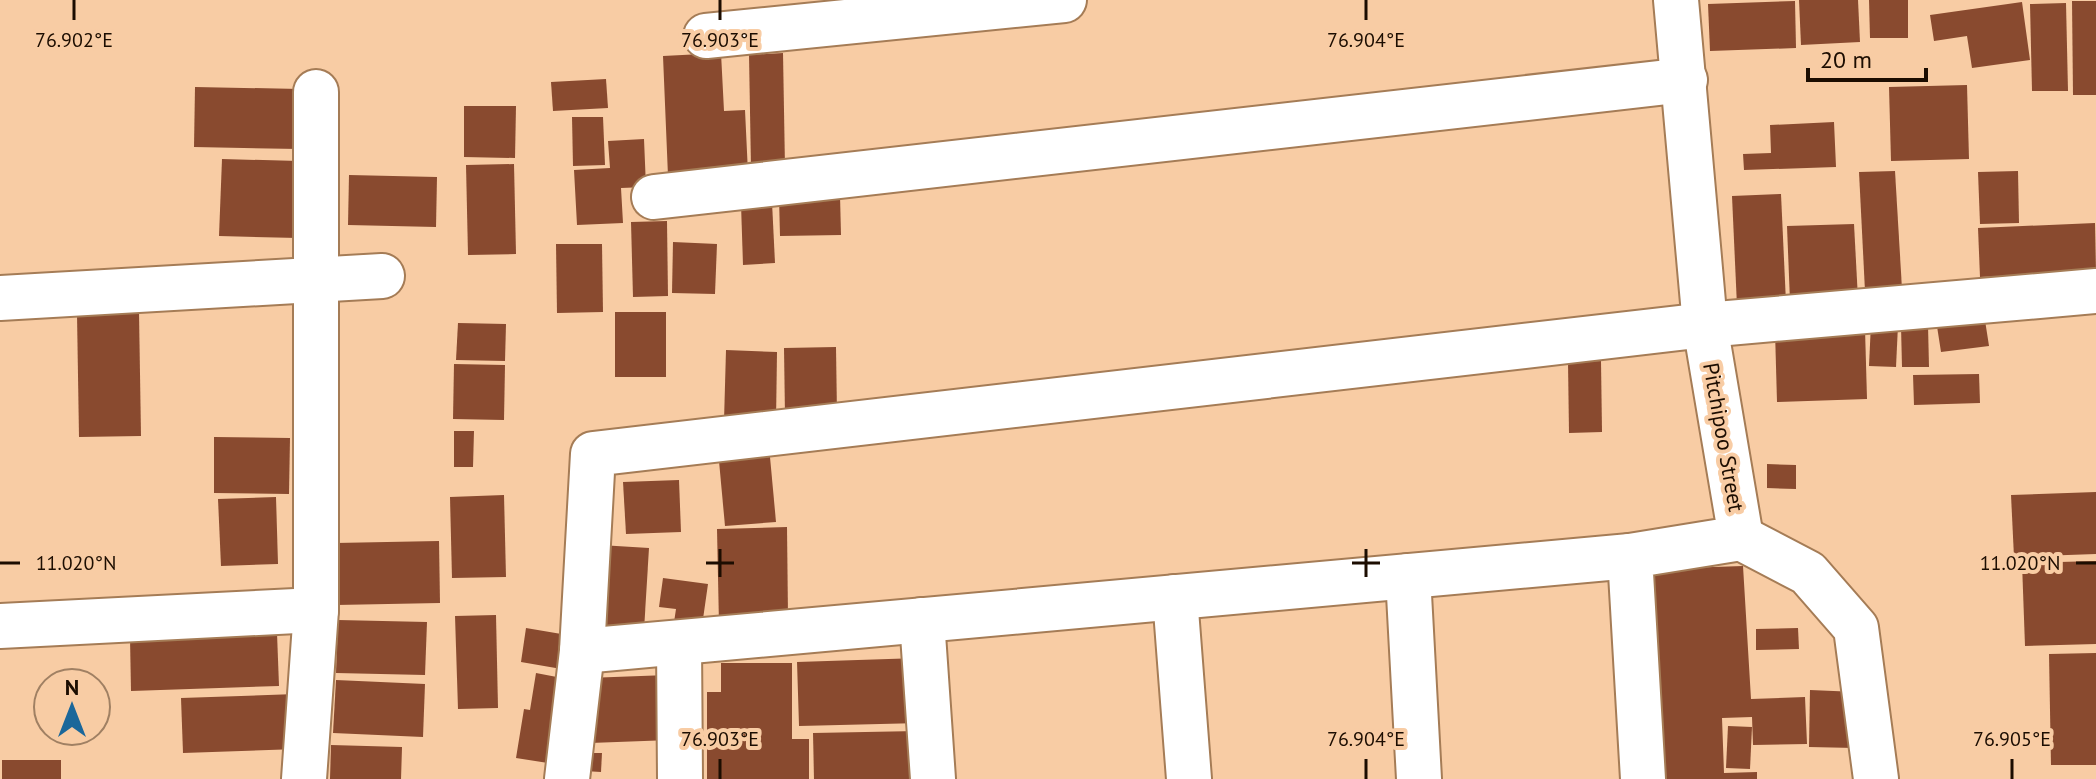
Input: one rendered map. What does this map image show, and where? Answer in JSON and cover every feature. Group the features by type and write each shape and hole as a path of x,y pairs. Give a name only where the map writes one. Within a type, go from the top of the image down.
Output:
{"street":[{"path":"706,36 848,11 1064,0"},
{"name":"Pitchipoo Street","path":"582,651 1630,556 1741,538 1705,325 1676,0"},
{"path":"654,197 1685,80"},
{"path":"304,779 316,610 316,92"},
{"path":"0,298 382,276"},
{"path":"567,779 582,651 593,454 1705,325 2096,291"},
{"path":"1741,538 1808,573 1856,628 1876,779"},
{"path":"1630,556 1643,779"},
{"path":"1408,576 1419,779"},
{"path":"1175,597 1189,779"},
{"path":"0,626 316,610"},
{"path":"922,620 933,779"},
{"path":"679,643 680,779"}],"building":[{"path":"1799,0 1858,0 1860,42 1801,45"},
{"path":"1869,0 1908,0 1908,38 1870,38"},
{"path":"1795,1 1796,48 1710,51 1708,4"},
{"path":"2072,1 2096,1 2096,95 2073,95"},
{"path":"2022,2 2030,60 1972,68 1967,36 1934,41 1930,15"},
{"path":"2066,3 2068,91 2032,91 2030,4"},
{"path":"721,53 724,111 745,110 748,173 668,176 663,56"},
{"path":"783,53 785,168 751,168 749,55"},
{"path":"606,79 608,108 553,111 551,82"},
{"path":"1967,85 1969,159 1891,161 1889,87"},
{"path":"195,87 300,89 299,149 194,147"},
{"path":"464,106 516,106 515,158 464,157"},
{"path":"572,117 603,117 605,165 573,166"},
{"path":"1834,122 1836,167 1744,170 1743,154 1771,153 1770,125"},
{"path":"644,139 646,187 621,188 623,223 577,225 574,170 610,168 608,141"},
{"path":"222,159 299,161 298,238 219,236"},
{"path":"514,164 516,254 468,255 466,165"},
{"path":"1895,171 1902,289 1865,291 1859,172"},
{"path":"2018,171 2019,223 1980,224 1978,172"},
{"path":"349,175 437,177 436,227 348,225"},
{"path":"1781,194 1786,303 1737,306 1732,196"},
{"path":"840,195 841,235 780,236 779,197"},
{"path":"772,202 775,263 743,265 741,204"},
{"path":"667,221 668,296 633,297 631,222"},
{"path":"2095,223 2096,272 1980,277 1978,228"},
{"path":"1854,224 1858,299 1790,301 1787,226"},
{"path":"673,242 717,244 715,294 672,293"},
{"path":"556,244 602,244 603,312 557,313"},
{"path":"139,312 141,436 79,437 77,314"},
{"path":"615,312 666,312 666,377 615,377"},
{"path":"1984,314 1989,346 1941,352 1936,320"},
{"path":"458,323 506,324 505,361 456,360"},
{"path":"1871,323 1898,325 1896,367 1869,366"},
{"path":"1928,325 1929,367 1902,367 1901,326"},
{"path":"1865,329 1867,399 1777,402 1775,331"},
{"path":"836,347 837,415 785,416 784,348"},
{"path":"726,350 777,352 776,422 724,421"},
{"path":"1601,361 1602,432 1569,433 1568,362"},
{"path":"454,364 505,365 504,420 453,419"},
{"path":"1979,374 1980,403 1914,405 1913,375"},
{"path":"454,431 474,431 473,467 454,467"},
{"path":"214,437 290,438 289,494 214,493"},
{"path":"770,457 776,522 725,526 719,461"},
{"path":"1767,464 1796,465 1796,489 1767,488"},
{"path":"679,480 681,532 626,534 623,482"},
{"path":"2096,492 2096,554 2014,557 2011,495"},
{"path":"504,495 506,577 452,578 450,497"},
{"path":"276,497 278,564 221,566 218,499"},
{"path":"787,527 788,617 719,625 717,529"},
{"path":"439,541 440,603 336,605 335,543"},
{"path":"600,545 649,548 644,630 596,628"},
{"path":"2096,561 2096,644 2025,646 2022,563"},
{"path":"1743,566 1751,699 1805,697 1807,744 1753,745 1752,717 1722,718 1724,773 1757,772 1757,779 1662,779 1654,569"},
{"path":"663,578 708,584 701,633 673,629 676,609 659,607"},
{"path":"496,615 498,708 458,709 455,616"},
{"path":"338,620 427,622 425,675 336,673"},
{"path":"526,628 579,637 573,671 521,662"},
{"path":"1798,628 1799,649 1756,650 1756,629"},
{"path":"277,633 279,686 131,691 130,638"},
{"path":"2096,653 2096,765 2051,765 2049,654"},
{"path":"919,658 921,723 799,726 797,662"},
{"path":"721,663 792,663 792,739 809,739 809,779 707,779 707,692 721,692"},
{"path":"536,673 562,678 548,763 516,758 524,709 530,710"},
{"path":"668,675 671,740 590,743 587,678"},
{"path":"336,680 425,684 423,737 333,733"},
{"path":"1810,690 1857,692 1855,748 1809,747"},
{"path":"296,694 298,749 183,753 181,698"},
{"path":"1728,726 1752,727 1750,769 1726,768"},
{"path":"918,731 919,779 814,779 813,733"},
{"path":"331,745 402,747 401,779 330,779"},
{"path":"584,753 602,753 601,772 584,771"},
{"path":"2,760 61,760 61,779 2,779"}]}
